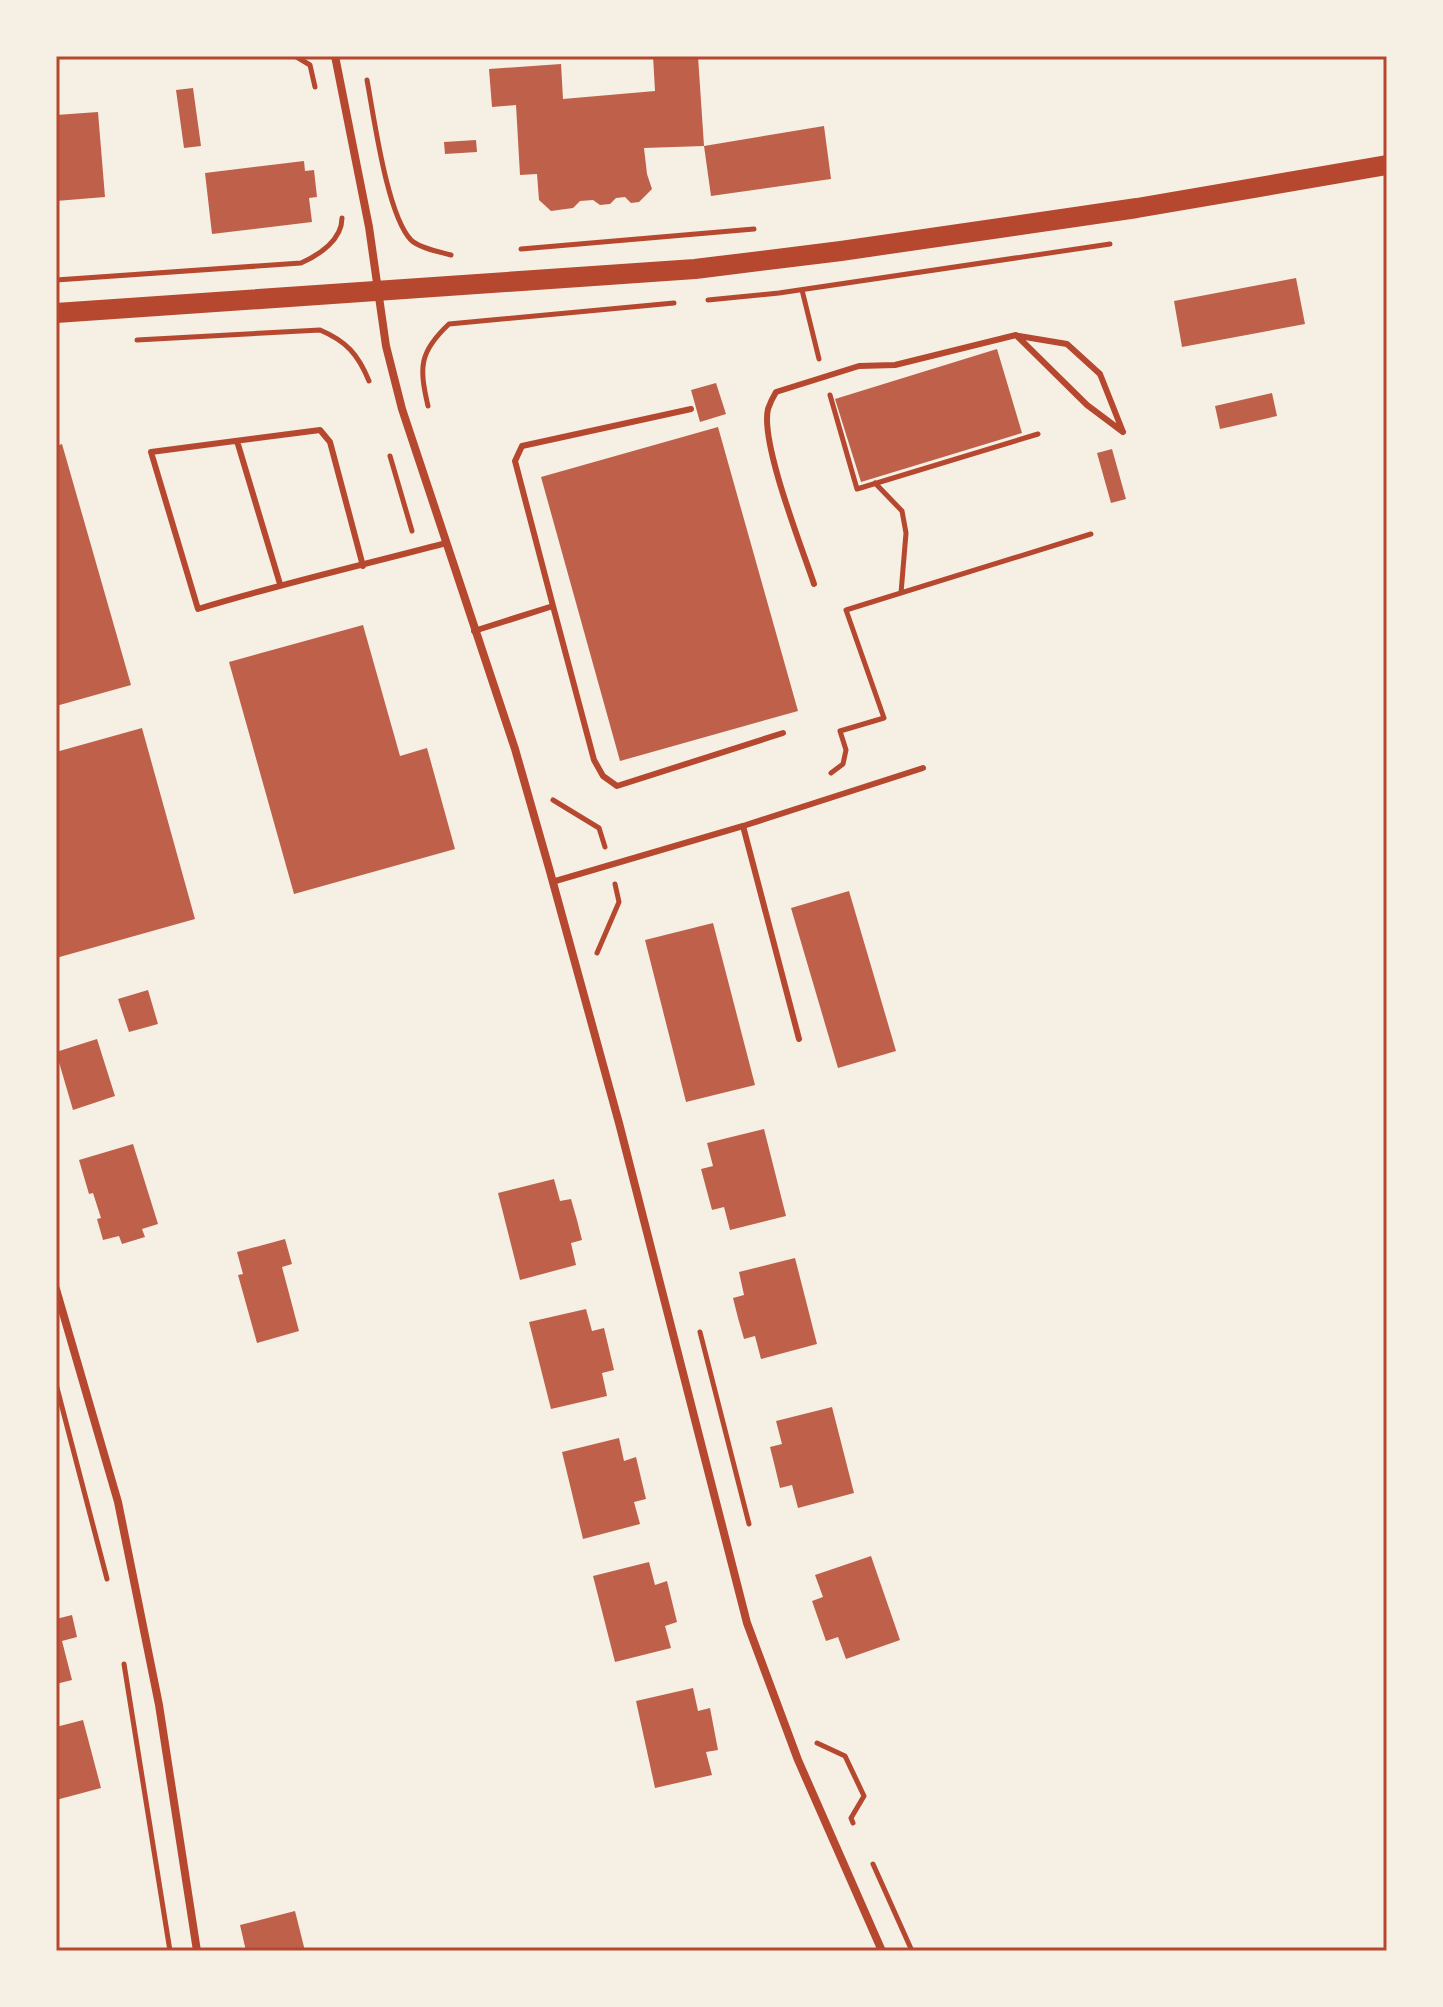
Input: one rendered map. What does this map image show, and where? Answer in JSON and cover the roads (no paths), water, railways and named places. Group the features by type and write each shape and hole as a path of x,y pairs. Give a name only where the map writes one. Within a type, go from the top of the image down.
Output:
{"main road":[{"path":"56,313 695,269 1137,208 1387,165"}],"street":[{"path":"335,56 367,214 386,346 402,409 515,749 619,1123 747,1623 798,1760 882,1951"},
{"path":"56,1289 118,1502 159,1705 197,1951"}],"lane":[{"path":"814,584 777,471 768,430 768,410 776,392 859,366 895,365 1016,335 1067,344 1100,374 1123,432 1087,405 1016,335"},
{"path":"691,409 522,446 515,461 594,760 603,776 617,786 783,733"},
{"path":"363,566 330,442 320,430 151,452 198,609 280,584 363,566 446,543"},
{"path":"237,441 280,584"},
{"path":"474,631 553,606"},
{"path":"552,882 743,826 923,768"},
{"path":"743,826 799,1039"}]}
